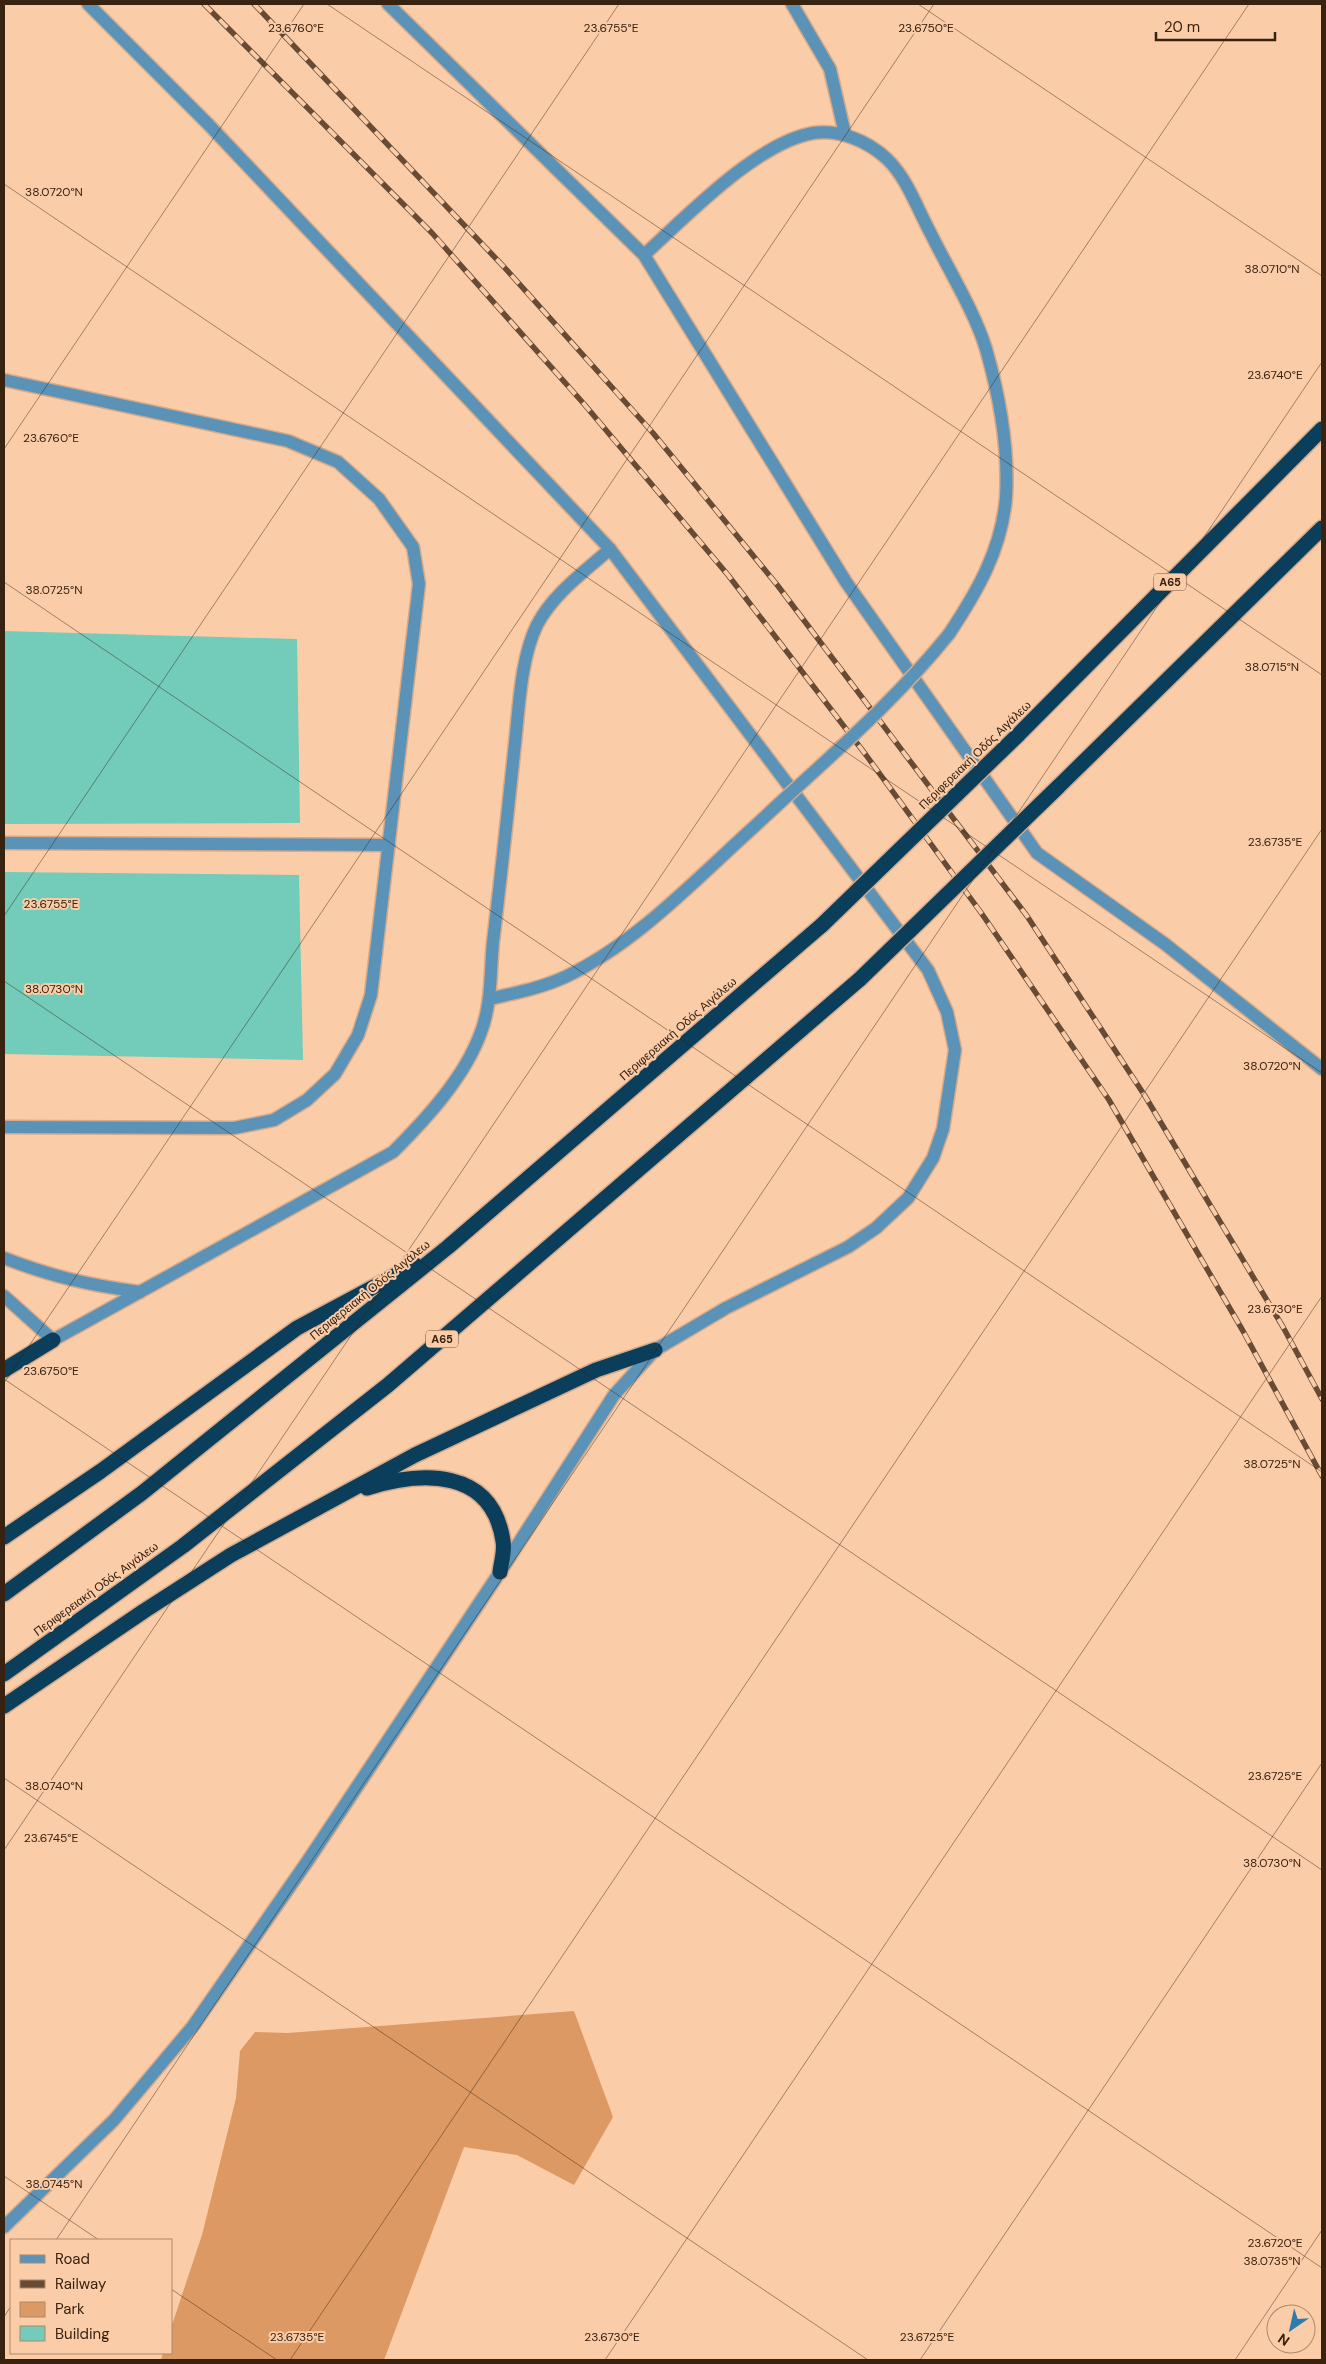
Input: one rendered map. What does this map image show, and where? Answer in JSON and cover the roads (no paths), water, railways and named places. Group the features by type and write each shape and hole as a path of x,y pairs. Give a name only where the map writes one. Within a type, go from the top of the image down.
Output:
{"highway":[{"name":"Περιφερειακή Οδός Αιγάλεω","path":"4,1594 142,1493 448,1247 822,925 1018,735 1322,429"},
{"name":"Περιφερειακή Οδός Αιγάλεω","path":"4,1674 182,1546 388,1385 860,979 1058,788 1322,528"},
{"path":"4,1537 100,1472 297,1328 448,1247"},
{"path":"4,1370 53,1340"},
{"path":"4,1706 230,1555 415,1455 596,1370 655,1350"},
{"path":"341,1495 381,1484 421,1477 451,1479 476,1492 495,1515 504,1542 500,1572"}],"street":[{"path":"4,2228 114,2120 193,2026 309,1858 500,1572 614,1395 655,1350 726,1308 848,1247 876,1228 908,1198 933,1158 943,1129 955,1050 947,1012 928,970 610,550 209,125 88,4"},
{"path":"388,4 644,255 846,582 1037,853 1165,944 1322,1069"},
{"path":"792,4 830,69 845,134"},
{"path":"489,999 533,989 590,964 622,942 655,915 755,826 922,669 974,597 996,548 1006,499 1007,451 998,398 985,347 961,294 902,180 887,159 868,144 845,134 814,133 784,141 753,161 696,207 644,255"},
{"path":"4,380 288,441 338,462 379,498 413,547 419,584 371,995 358,1035 335,1074 307,1100 274,1120 234,1128 4,1127"},
{"path":"4,1296 53,1340 393,1152 419,1126 448,1091 481,1032 489,999 520,696 528,654 536,627 548,606 610,550"},
{"path":"4,843 389,845"},
{"path":"4,1258 63,1279 87,1285 140,1292"}],"railway":[{"path":"204,4 432,233 584,404 728,575 866,755 982,914 1109,1100 1243,1331 1322,1476"},
{"path":"254,4 504,267 653,433 778,586 1027,916 1145,1096 1283,1327 1322,1399"}]}
